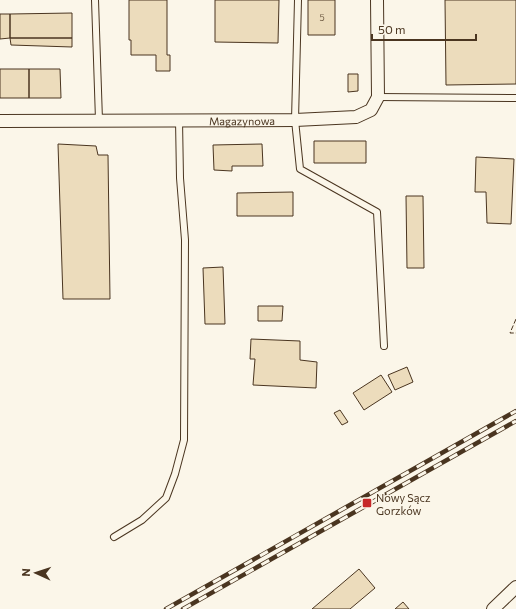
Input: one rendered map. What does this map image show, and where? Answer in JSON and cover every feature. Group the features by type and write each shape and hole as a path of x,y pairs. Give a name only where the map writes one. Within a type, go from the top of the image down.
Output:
{"street":[{"path":"377,0 378,97"},
{"name":"Magazynowa","path":"0,121 296,120 356,117 371,110 378,97"},
{"path":"493,609 516,586"}],"lane":[{"path":"95,0 99,120"},
{"path":"298,0 296,120 300,169 377,212 384,346"},
{"path":"378,97 516,98"},
{"path":"114,537 142,520 166,498 175,474 184,440 185,240 180,178 179,120"}],"building":[{"path":"129,0 167,0 167,55 170,55 170,71 156,71 156,55 131,55 131,40 129,40"},
{"path":"215,0 279,0 278,43 215,42"},
{"path":"308,0 335,0 335,35 308,35"},
{"path":"445,0 516,0 516,84 446,85"},
{"path":"72,13 72,38 10,38 10,14"},
{"path":"0,14 10,14 10,38 0,39"},
{"path":"10,38 72,38 72,47 11,45"},
{"path":"0,69 29,69 29,98 0,98"},
{"path":"29,69 60,69 61,98 29,98"},
{"path":"348,74 358,74 358,91 348,92"},
{"path":"314,141 366,141 366,163 314,163"},
{"path":"58,144 96,146 98,155 108,155 110,299 63,299"},
{"path":"262,144 263,166 232,166 232,171 214,170 213,145"},
{"path":"476,157 514,159 511,224 487,223 486,192 475,192"},
{"path":"293,192 293,216 237,216 237,193"},
{"path":"406,196 423,196 424,268 407,268"},
{"path":"223,267 225,324 205,324 203,268"},
{"path":"258,306 283,306 282,321 258,321"},
{"path":"251,339 300,341 300,360 317,362 316,388 253,385 255,359 250,359"},
{"path":"407,367 413,382 395,390 388,375"},
{"path":"381,375 392,392 364,410 353,393"},
{"path":"340,410 348,422 342,425 334,413"},
{"path":"359,569 375,588 350,609 312,609"},
{"path":"403,602 409,609 395,609"}],"railway":[{"path":"166,609 516,411"},
{"path":"183,609 516,421"}],"fence":[{"path":"516,319 510,333 516,333"}],"place":[{"name":"Nowy Sącz Gorzków","path":"367,503"}]}
